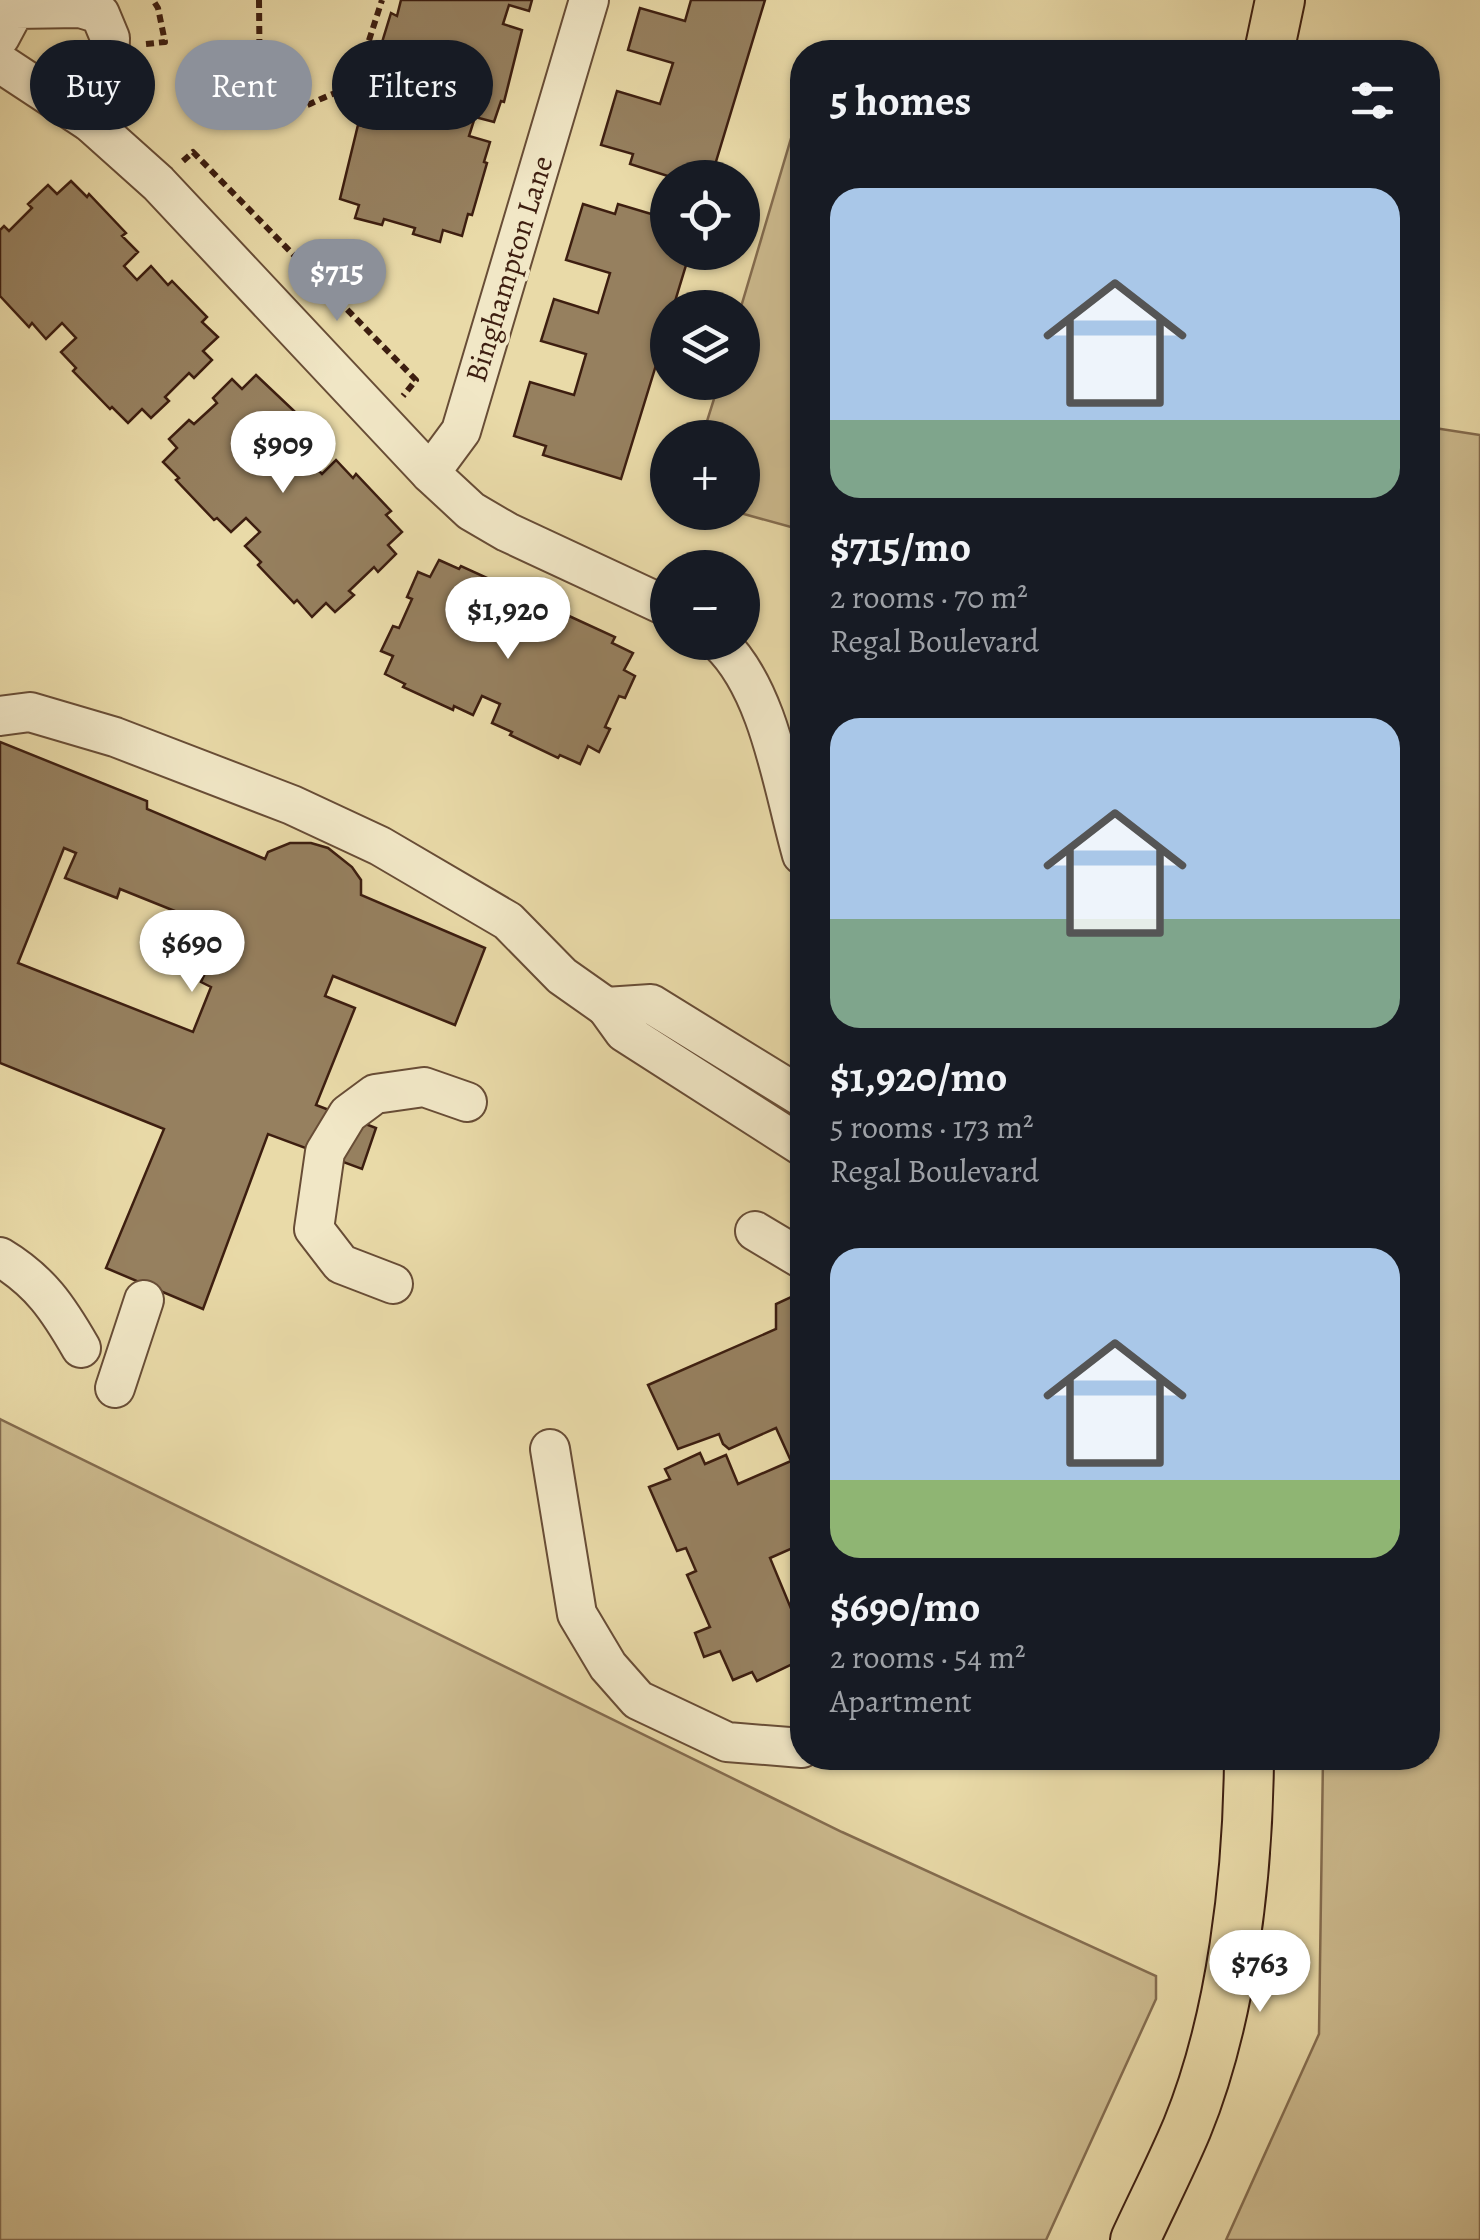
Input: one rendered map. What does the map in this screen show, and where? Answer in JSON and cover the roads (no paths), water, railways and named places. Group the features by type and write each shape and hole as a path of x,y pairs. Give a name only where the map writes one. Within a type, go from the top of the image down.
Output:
{"main road":[{"path":"1271,40 1280,0"},
{"path":"1135,2240 1188,2126 1219,2022 1237,1931 1247,1770"}],"street":[{"name":"Binghampton Lane","path":"418,459 461,430 589,0"},
{"path":"0,37 14,9 80,8 100,14 110,40"},
{"path":"0,63 30,83"},
{"path":"99,130 158,183 471,511 507,532 650,599"},
{"path":"737,660 762,713 790,812"},
{"path":"0,716 30,712 115,736 292,805 380,846 508,921 562,976 606,1007 624,1032 790,1138"},
{"path":"606,1007 651,1004 790,1090"},
{"path":"393,1284 341,1264 314,1229 325,1152 348,1114 376,1094 424,1087 468,1102"},
{"path":"755,1231 790,1252"},
{"path":"0,1257 29,1275 81,1348"},
{"path":"115,1388 144,1300"},
{"path":"550,1449 577,1614 608,1666 638,1700 726,1742 790,1747"}]}
